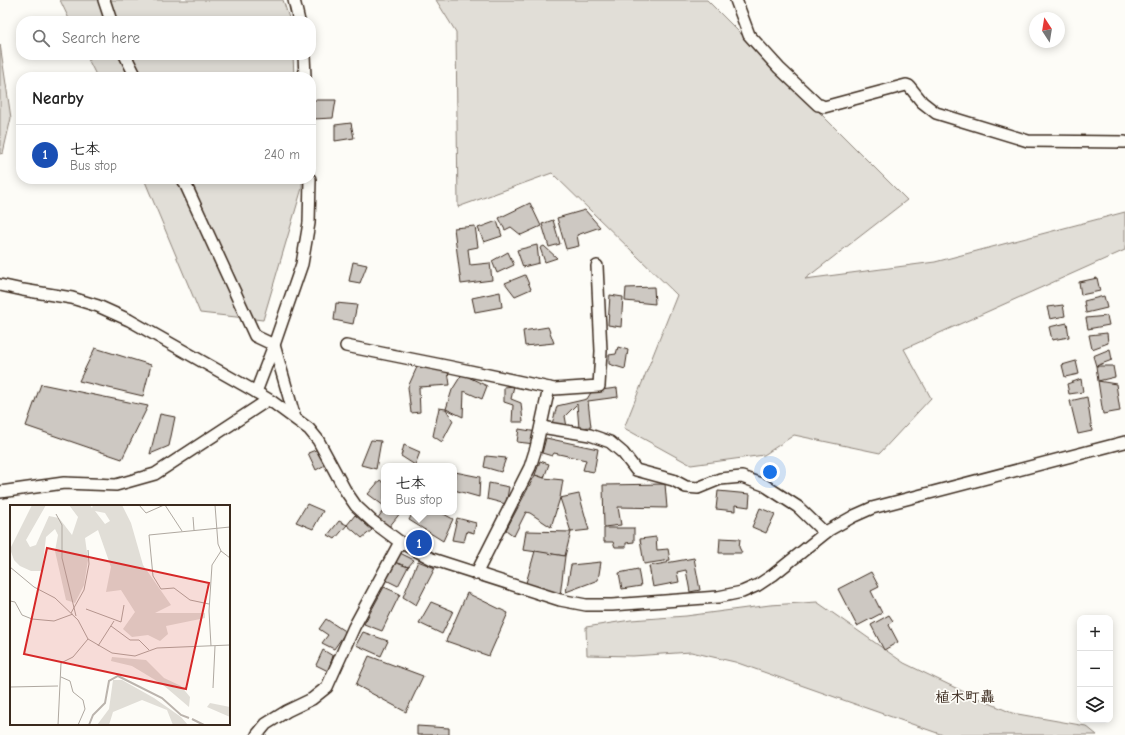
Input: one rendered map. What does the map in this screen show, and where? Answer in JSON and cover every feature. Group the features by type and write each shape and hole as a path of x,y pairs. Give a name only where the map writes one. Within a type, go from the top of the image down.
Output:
{"street":[{"path":"104,0 109,16"},
{"path":"294,0 298,16"},
{"path":"736,0 749,35 779,68 818,105 824,107 906,85 909,86 922,102 936,113 1028,141 1125,142"},
{"path":"128,60 134,72"},
{"path":"304,60 305,72"},
{"path":"185,184 255,336 274,345 295,418"},
{"path":"256,392 302,264 309,223 310,184"},
{"path":"346,346 554,389 598,386 601,351 597,266"},
{"path":"0,285 72,298 98,306 129,320 256,392 309,428 318,440 345,490 356,506 372,521 400,542 432,559 476,574 560,600 586,605 612,605 718,597 742,592 773,576 825,533 854,516 872,508 1125,442"},
{"path":"476,574 530,467 536,448 549,388"},
{"path":"0,492 64,483 116,485 155,474 268,400"},
{"path":"541,427 590,435 610,442 623,453 636,470 674,480 686,487 698,488 720,479 742,476 764,486 798,507 825,533"},
{"path":"257,735 266,724 287,711 312,699 327,687 354,627 400,542"}],"shaded area":[{"path":"60,0 283,0 288,16 68,16"},
{"path":"436,0 707,0 907,200 805,279 935,262 1125,212 1125,250 904,349 931,398 880,453 794,435 764,455 691,465 624,428 677,295 552,173 458,207 456,32"},
{"path":"0,44 11,118 3,153 0,154"},
{"path":"88,60 293,60 294,72 94,72"},
{"path":"146,184 302,184 263,320 200,313"},
{"path":"817,602 904,663 964,692 1012,713 1086,726 1097,735 943,735 735,662 691,652 633,656 587,655 586,627 631,620 686,616 770,605"}],"building":[{"path":"316,100 336,100 333,118 316,119"},
{"path":"351,123 354,138 335,141 335,125"},
{"path":"530,203 541,226 521,235 511,227 505,230 499,218"},
{"path":"585,210 600,227 577,235 579,246 566,249 557,218"},
{"path":"553,220 560,244 549,247 542,224"},
{"path":"497,221 502,236 484,242 478,228"},
{"path":"475,226 478,247 468,249 470,265 490,263 492,280 461,284 454,228"},
{"path":"537,245 539,263 523,267 517,250"},
{"path":"544,246 557,258 545,262 540,248"},
{"path":"508,252 514,265 497,273 492,261"},
{"path":"353,262 367,265 360,283 349,281"},
{"path":"525,275 531,289 515,296 505,283"},
{"path":"1097,278 1100,291 1081,295 1079,282"},
{"path":"654,287 655,304 625,301 626,288"},
{"path":"500,292 502,307 475,312 472,298"},
{"path":"610,295 623,297 621,327 608,325"},
{"path":"1104,296 1107,308 1086,313 1084,301"},
{"path":"336,303 357,305 353,324 334,320"},
{"path":"1063,305 1065,316 1050,319 1047,307"},
{"path":"1107,316 1109,325 1088,329 1086,318"},
{"path":"1067,323 1069,337 1052,340 1049,327"},
{"path":"548,327 554,343 525,346 523,331"},
{"path":"1107,333 1108,343 1092,349 1089,335"},
{"path":"618,347 628,350 625,369 609,364 609,355 616,354"},
{"path":"95,348 151,365 143,396 79,381"},
{"path":"1110,349 1112,360 1096,366 1093,356"},
{"path":"1076,361 1079,374 1065,377 1062,365"},
{"path":"1096,366 1113,366 1115,377 1098,381"},
{"path":"417,367 448,371 450,385 419,387 420,412 411,413 408,387"},
{"path":"462,374 487,386 482,399 464,391 463,417 446,409 452,390"},
{"path":"1081,379 1083,392 1069,394 1067,384"},
{"path":"1098,381 1116,384 1120,411 1103,414"},
{"path":"41,384 148,406 122,459 26,426"},
{"path":"514,386 511,399 521,403 523,422 512,422 513,405 504,402 504,387"},
{"path":"617,388 618,397 588,401 591,427 579,428 577,404 565,416 567,427 552,424 557,406 587,399 592,391"},
{"path":"1087,397 1092,431 1078,434 1070,401"},
{"path":"439,408 446,409 453,421 442,442 433,436"},
{"path":"160,414 175,417 169,446 150,454"},
{"path":"519,429 537,432 535,444 517,442"},
{"path":"546,438 598,449 594,472 583,470 586,460 554,453 552,456 542,453"},
{"path":"371,440 381,441 376,469 361,465"},
{"path":"404,445 420,452 416,463 412,463 401,456"},
{"path":"318,449 325,465 316,470 308,453"},
{"path":"486,456 506,458 501,472 484,467"},
{"path":"540,461 549,464 544,478 535,475"},
{"path":"457,472 480,477 479,497 457,491"},
{"path":"535,475 544,478 563,480 560,498 551,527 530,513 526,512 514,536 506,530"},
{"path":"380,480 381,481 381,504 368,494"},
{"path":"489,483 509,487 506,504 487,499"},
{"path":"665,484 667,508 618,507 621,525 604,527 603,485"},
{"path":"718,491 750,494 749,507 735,505 735,511 716,509"},
{"path":"579,494 589,530 571,532 560,498"},
{"path":"307,504 323,511 313,529 296,522"},
{"path":"760,508 775,514 766,533 752,527"},
{"path":"381,514 381,515 399,515 389,527 378,518"},
{"path":"355,515 372,530 362,538 347,525"},
{"path":"412,515 446,515 453,519 443,541 409,520"},
{"path":"457,518 476,523 474,533 467,531 464,542 452,540"},
{"path":"339,521 347,525 335,539 328,535"},
{"path":"604,528 634,528 634,542 626,543 626,547 615,547 613,542 604,542"},
{"path":"526,531 571,532 565,556 523,550"},
{"path":"656,537 657,550 668,549 670,560 644,564 640,539"},
{"path":"720,538 740,539 739,547 742,553 719,553"},
{"path":"535,551 565,556 560,596 526,583"},
{"path":"400,553 414,560 408,567 394,562"},
{"path":"694,558 700,590 690,592 686,570 677,572 679,582 653,587 649,566"},
{"path":"418,561 435,568 416,605 403,597"},
{"path":"394,562 408,567 398,586 384,579"},
{"path":"601,562 598,580 566,592 571,565"},
{"path":"638,569 641,586 622,589 619,573"},
{"path":"871,572 879,587 871,591 882,613 857,626 838,589"},
{"path":"384,587 400,594 382,631 364,624"},
{"path":"467,593 508,613 489,656 446,641"},
{"path":"431,602 453,611 442,634 419,623"},
{"path":"889,615 893,621 889,625 898,642 884,650 871,625"},
{"path":"326,619 346,632 334,649 322,643 328,635 319,629"},
{"path":"363,632 388,641 381,656 356,645"},
{"path":"323,650 333,656 328,671 316,665"},
{"path":"369,656 423,676 406,712 356,685"},
{"path":"417,726 449,728 449,735 417,735"}],"place":[{"name":"七本","path":"419,543"}],"district":[{"name":"植木町轟","path":"965,697"}]}
